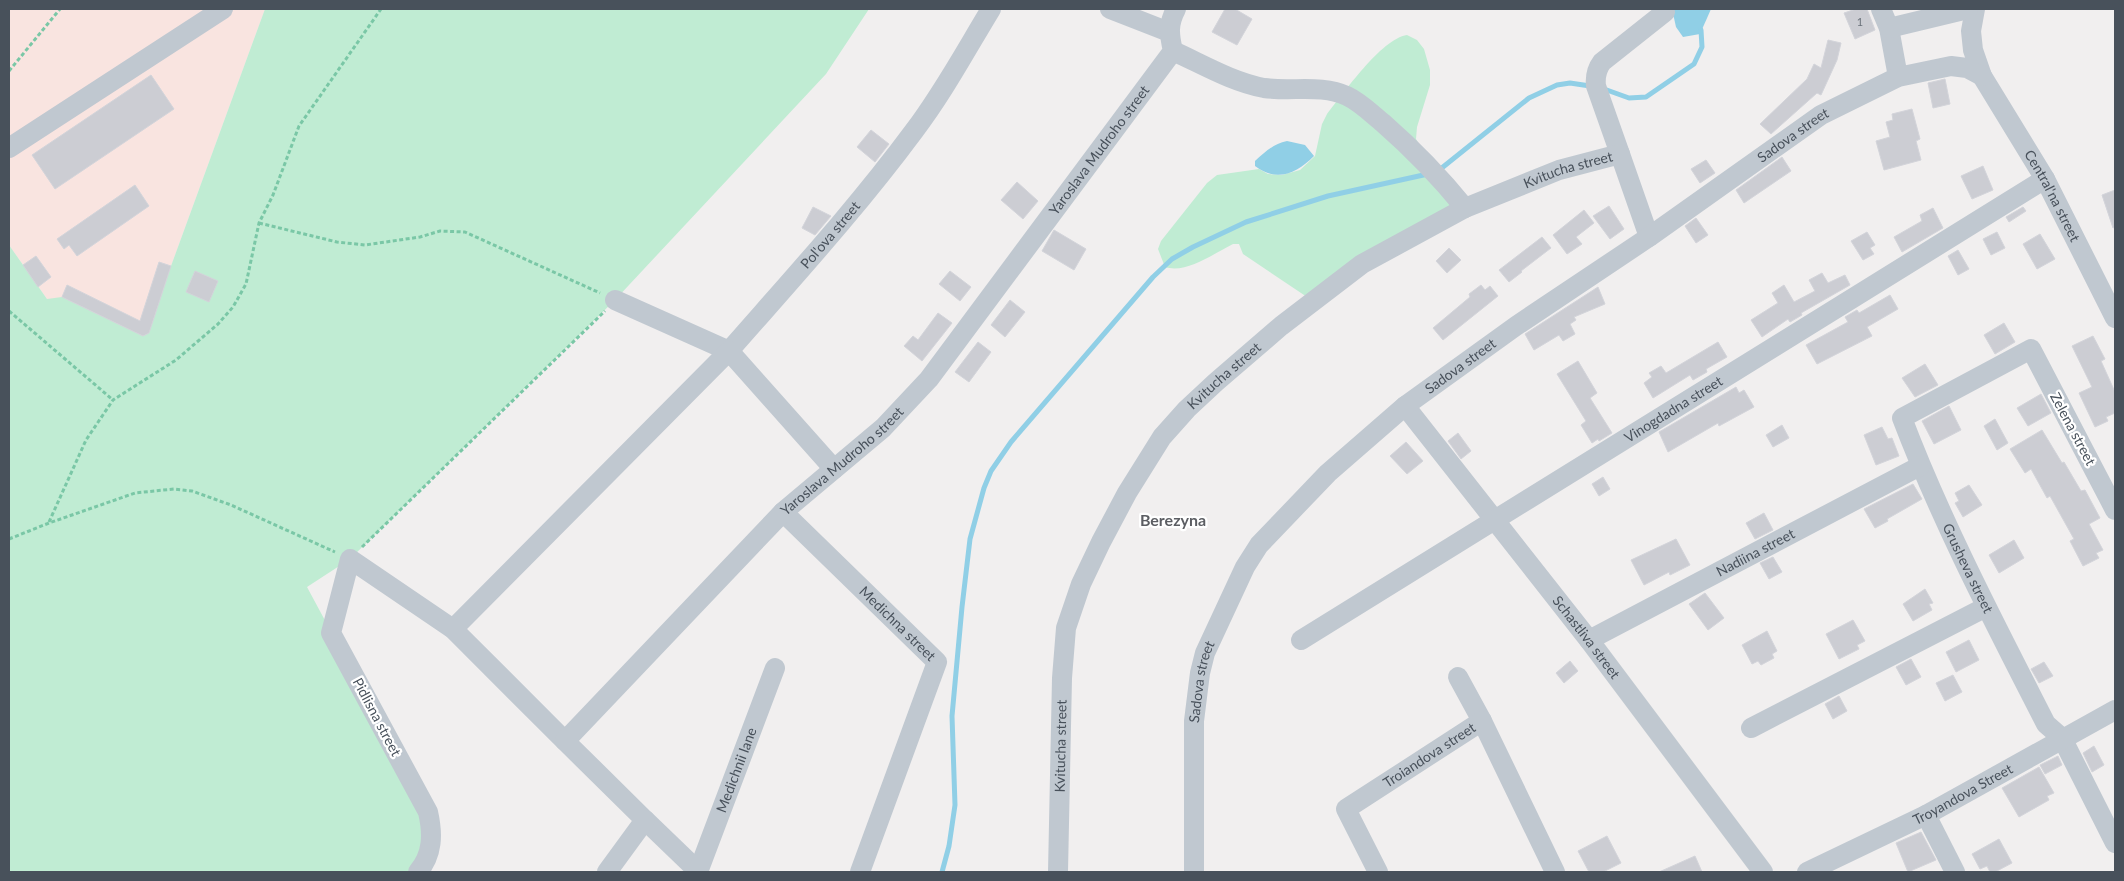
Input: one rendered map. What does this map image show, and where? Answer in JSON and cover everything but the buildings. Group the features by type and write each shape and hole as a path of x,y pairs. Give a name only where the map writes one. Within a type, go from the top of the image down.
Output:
{"street":[{"path":"9,148 223,9"},
{"name":"Pol'ova street","path":"453,629 729,351 853,207 915,130 935,102 990,9"},
{"path":"1110,9 1244,84 1267,88 1327,90 1348,96 1368,110 1404,141 1436,172 1465,208"},
{"name":"Yaroslava Mudroho street","path":"565,741 783,512 883,428 929,379 1171,42 1171,18 1176,9"},
{"path":"1881,9 1889,28 1898,78"},
{"path":"1889,28 1968,9"},
{"name":"Central'na street","path":"1975,9 1971,31 1973,50 1982,76 2045,179 2115,318"},
{"path":"1620,154 1596,86 1597,69 1602,62 1665,12"},
{"name":"Sadova street","path":"1194,872 1194,750 1197,692 1205,653 1245,567 1259,545 1328,473 1405,406 1516,326 1649,237 1821,115 1898,78 1951,66 1966,68 1982,76"},
{"name":"Kvitucha street","path":"1058,872 1062,678 1066,628 1081,584 1101,542 1139,472 1162,437 1186,409 1281,326 1362,264 1465,208 1559,170 1620,154 1649,237"},
{"name":"Vinogdadna street","path":"1301,640 2045,179"},
{"path":"615,300 729,351 834,469"},
{"name":"Grusheva street","path":"2031,349 1902,418 1920,466 1986,606 2046,724 2062,738 2115,842"},
{"name":"Zelena street","path":"2031,349 2115,510"},
{"name":"Schastliva street","path":"1405,406 1589,640 1764,872"},
{"name":"Nadiina street","path":"1589,640 1920,466"},
{"name":"Medichna street","path":"783,512 937,662 860,872"},
{"path":"350,559 453,629 699,872"},
{"name":"Pidlisna street","path":"350,559 331,633 428,812 432,837 430,850 426,863 418,872"},
{"path":"1751,728 1986,606"},
{"name":"Medichnii lane","path":"699,872 775,668"},
{"path":"1458,676 1482,721"},
{"name":"Troyandova Street","path":"1807,872 1926,814 2115,710"},
{"name":"Troiandova street","path":"1378,872 1346,809 1482,721 1555,872"},
{"path":"1926,814 1955,872"},
{"path":"607,872 645,820"}],"path":[{"path":"9,71 60,9"},
{"path":"49,523 86,440 113,400 176,360 218,324 233,307 246,284 259,223 273,195 306,114 381,9"},
{"path":"9,539 134,493 174,489 192,491 231,506 350,559 615,300 465,232 440,231 420,237 365,245 337,242 259,223"},
{"path":"9,310 113,400"}],"shaded area":[{"path":"9,9 265,9 171,266 149,333 143,336 47,299 9,245"}],"green space":[{"path":"265,9 869,9 826,74 615,300 350,559 307,587 428,812 418,872 9,872 9,245 47,299 62,297 143,336 149,333 171,266"},
{"path":"1407,35 1417,40 1424,49 1430,70 1430,85 1417,127 1416,139 1436,173 1465,208 1313,301 1243,254 1239,244 1233,244 1208,258 1182,268 1165,267 1158,249 1161,241 1207,183 1217,175 1259,169 1268,174 1282,175 1300,170 1315,156 1322,124 1327,114 1353,81 1386,46"}],"water":[{"path":"1672,9 1711,9 1700,34 1683,37 1676,27"},
{"path":"1287,141 1305,145 1314,156 1301,167 1286,174 1271,174 1255,166 1255,161 1273,146"}],"waterway":[{"path":"1604,89 1629,98 1646,97 1694,64 1702,47 1701,30"},
{"path":"1438,171 1529,98 1557,85 1570,83 1590,86"},
{"path":"942,872 949,846 955,805 952,716 970,539 984,488 991,471 1011,442 1153,277 1172,259 1246,222 1328,196 1428,174"}],"district":[{"name":"Berezyna","path":"1173,520"}]}
